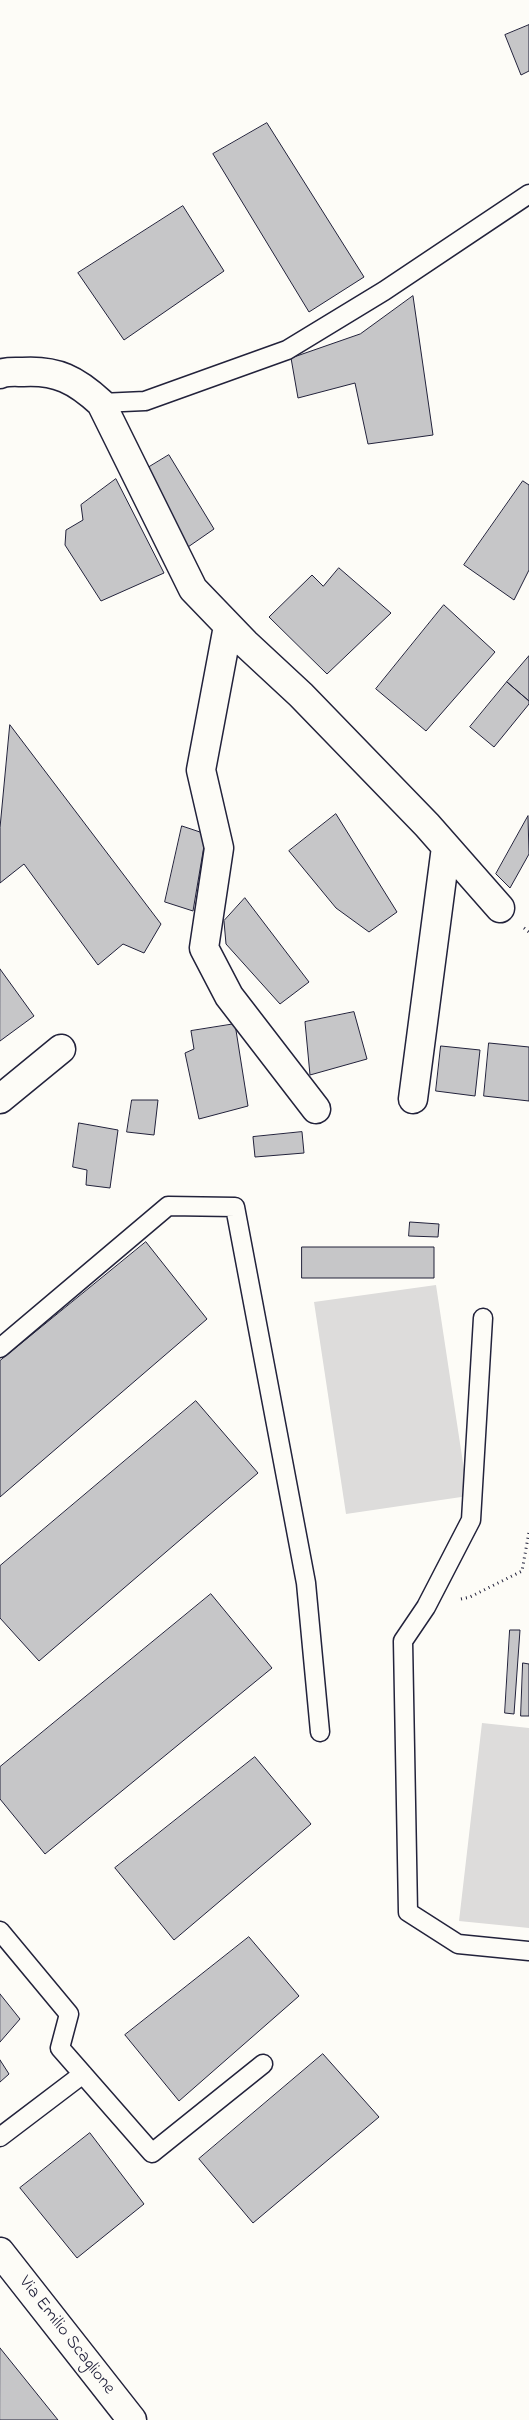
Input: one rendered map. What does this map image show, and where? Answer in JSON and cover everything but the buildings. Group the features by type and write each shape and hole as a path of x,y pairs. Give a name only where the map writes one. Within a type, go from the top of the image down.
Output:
{"street":[{"path":"0,374 44,371 77,383 101,403 193,589 228,626 301,695 446,847 500,908"},
{"path":"228,626 201,770 220,848 204,948 229,996 316,1109"},
{"path":"413,1099 446,847"},
{"path":"0,1099 62,1049"},
{"name":"Via Emilio Scaglione","path":"0,2252 132,2420"}],"lane":[{"path":"101,403 145,401 287,350 384,292 529,194"},
{"path":"0,1348 168,1206 235,1207 306,1583 320,1732"},
{"path":"483,1318 471,1520 426,1608 403,1641 408,1912 458,1944 529,1951"},
{"path":"0,1931 69,2014 60,2048 152,2153 263,2064"},
{"path":"0,2137 83,2074"}],"path":[{"path":"426,1608 470,1597 522,1571 529,1532"}],"shaded area":[{"path":"436,1285 468,1496 346,1514 314,1302"},
{"path":"482,1723 529,1728 529,1928 459,1921"}]}
